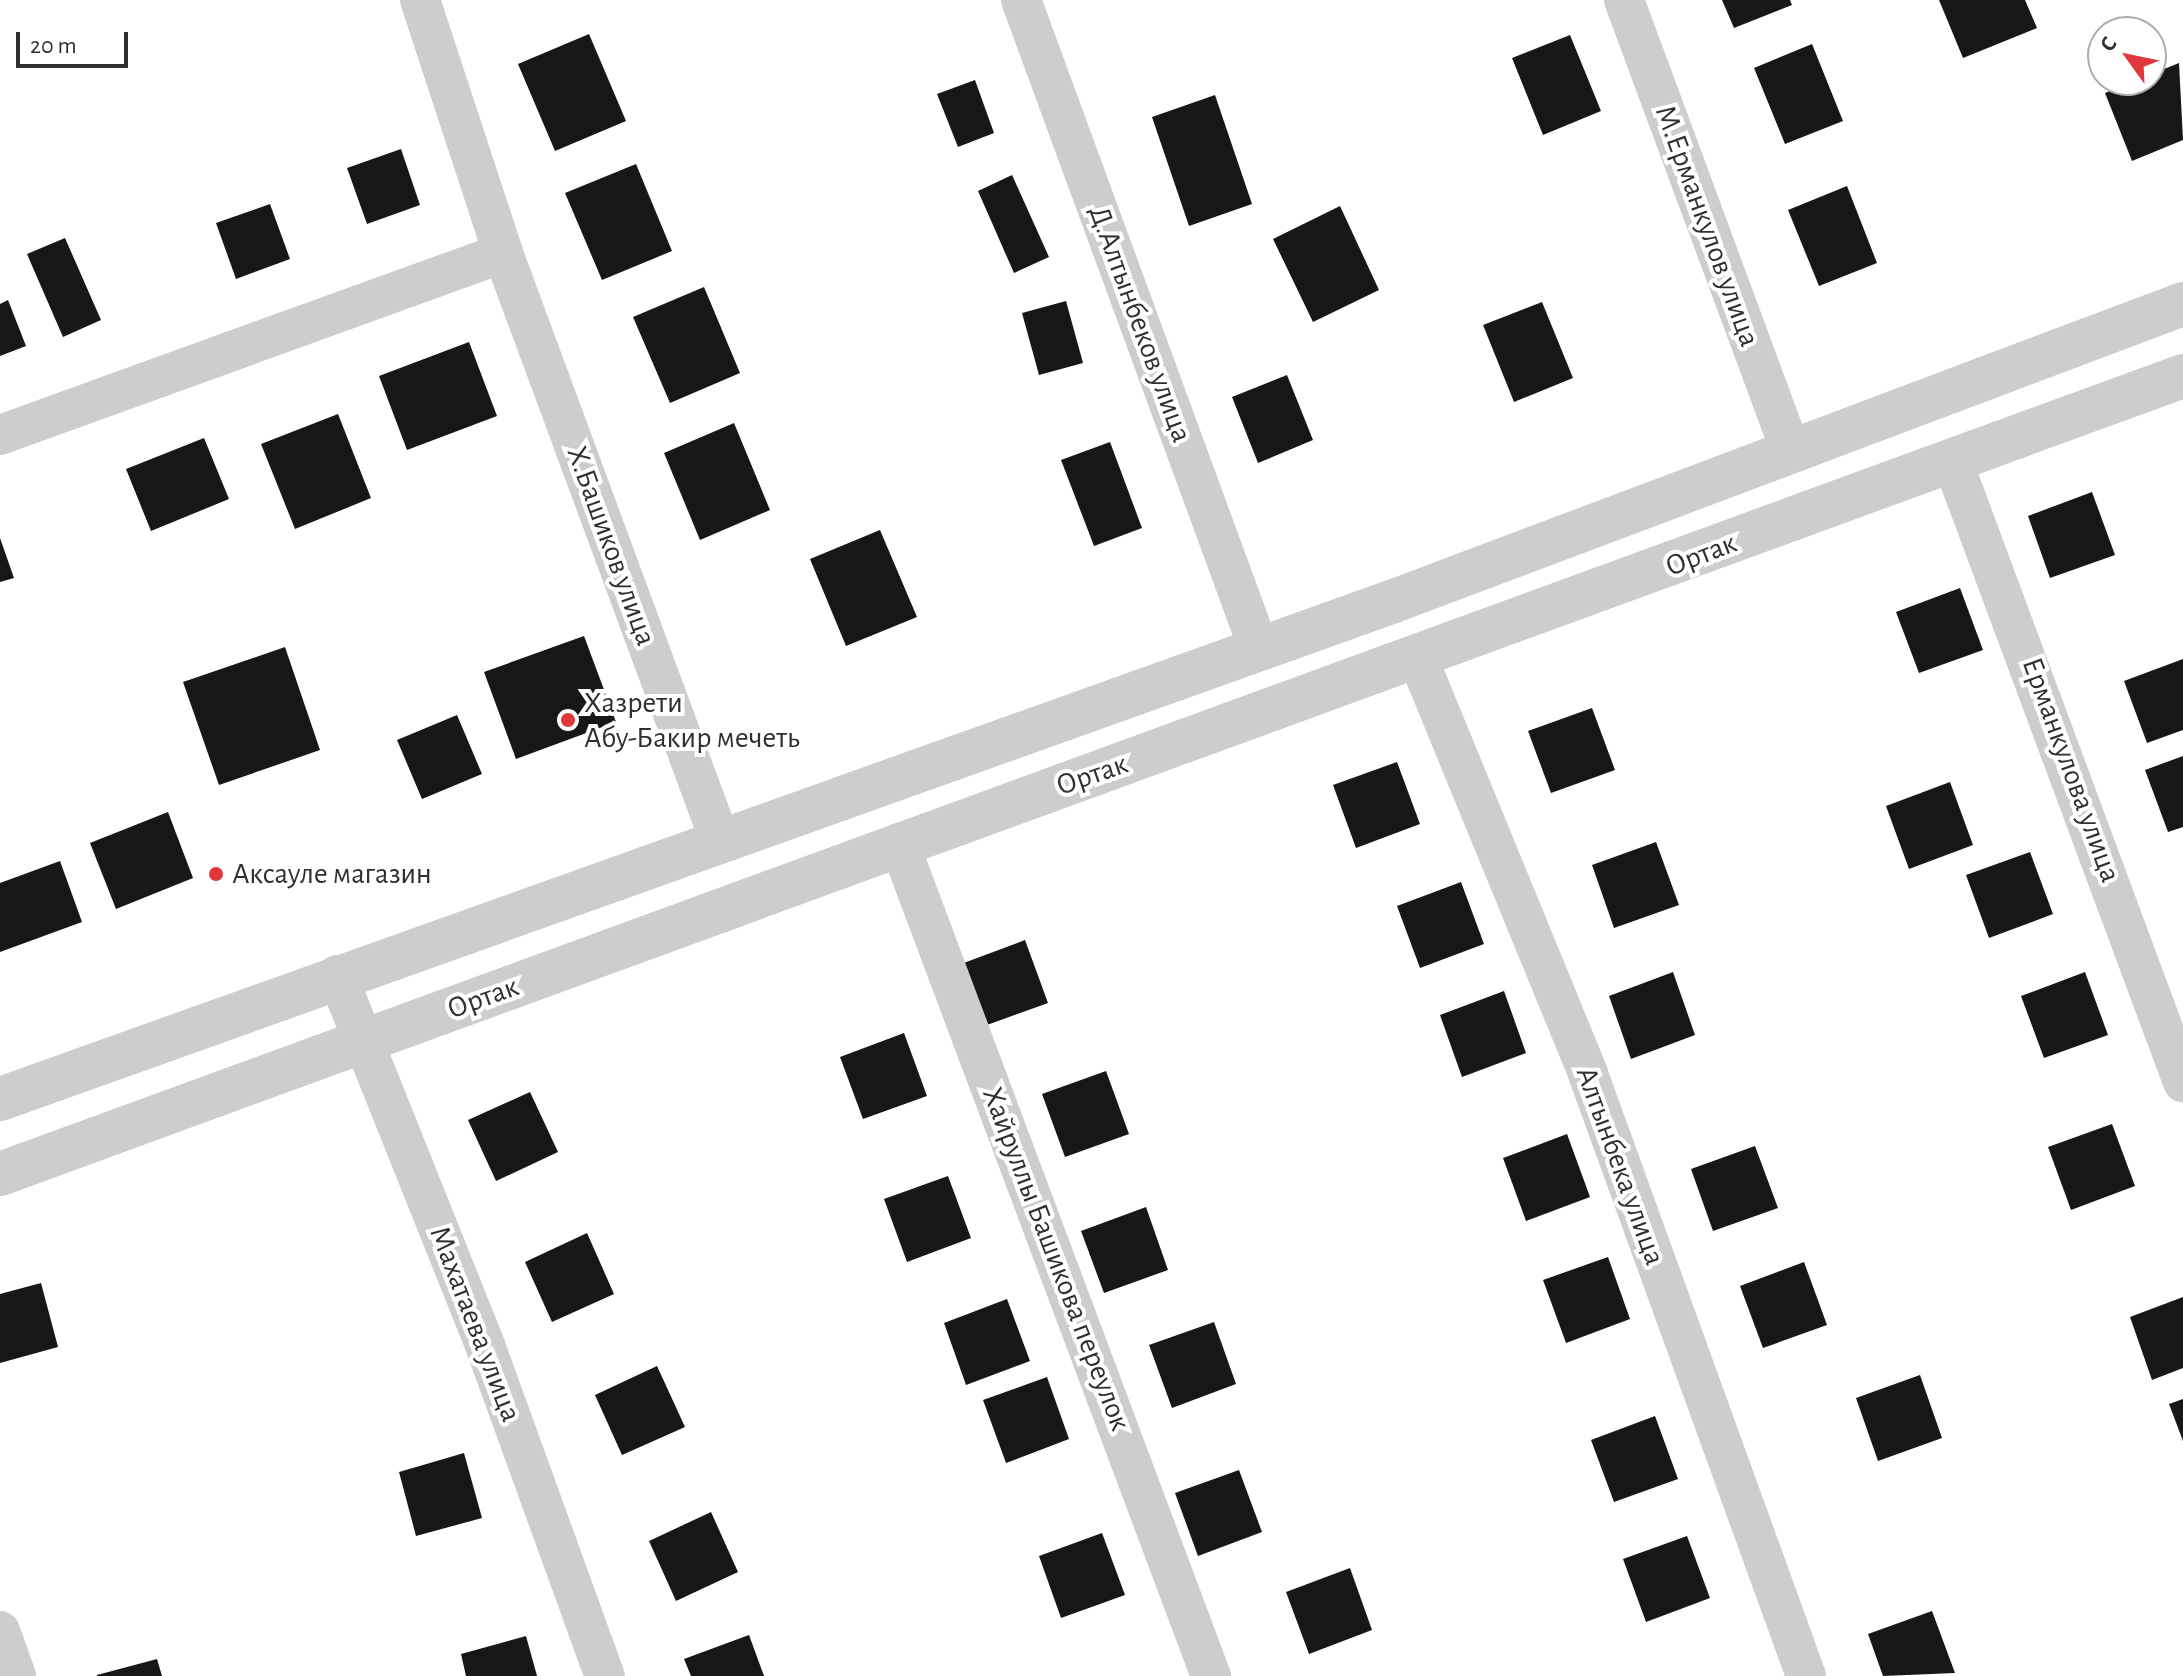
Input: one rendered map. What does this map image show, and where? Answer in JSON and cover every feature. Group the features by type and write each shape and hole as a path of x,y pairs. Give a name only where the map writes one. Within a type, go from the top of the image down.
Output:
{"street":[{"name":"Х.Башиков улица","path":"420,0 503,253 719,838"},
{"name":"Д.Алтынбеков улица","path":"1021,0 1259,649"},
{"name":"М.Ерманкулов улица","path":"1624,0 1791,451"},
{"path":"0,435 503,253"},
{"path":"0,1099 719,838 1259,649 2183,304"},
{"name":"Ортак","path":"0,1174 899,843 1419,661 2183,376"},
{"name":"Ерманкулова улица","path":"1952,460 2183,1082"},
{"name":"Алтынбека улица","path":"1419,661 1588,1074 1806,1676"},
{"name":"Хайруллы Башикова переулок","path":"899,843 1211,1676"},
{"name":"Махатаева улица","path":"337,975 605,1676"},
{"path":"0,1631 16,1676"}],"building":[{"path":"1722,0 1790,0 1792,5 1734,28"},
{"path":"1939,0 2025,0 2037,28 1963,58"},
{"path":"589,34 626,121 555,151 518,64"},
{"path":"1570,35 1601,111 1543,135 1512,58"},
{"path":"1812,44 1843,121 1785,144 1754,68"},
{"path":"2179,63 2183,140 2132,161 2106,96 2167,96 2167,68"},
{"path":"975,80 994,133 958,147 937,94"},
{"path":"1215,95 1252,204 1189,226 1152,117"},
{"path":"401,149 420,205 367,224 347,168"},
{"path":"636,164 672,251 602,280 565,193"},
{"path":"1012,175 1049,257 1014,273 978,191"},
{"path":"1847,186 1877,263 1819,286 1788,210"},
{"path":"270,204 290,259 236,279 216,223"},
{"path":"1340,206 1379,290 1313,322 1273,239"},
{"path":"65,238 101,320 63,337 27,254"},
{"path":"704,287 740,373 670,403 633,317"},
{"path":"8,300 26,346 0,356 0,304"},
{"path":"1066,301 1083,363 1039,375 1022,313"},
{"path":"1542,302 1573,378 1514,402 1483,325"},
{"path":"469,342 497,416 407,450 379,376"},
{"path":"1287,375 1313,440 1258,463 1232,397"},
{"path":"338,414 371,498 295,529 261,444"},
{"path":"734,423 770,510 700,540 664,453"},
{"path":"204,438 229,499 151,531 126,469"},
{"path":"1110,442 1142,528 1094,546 1061,460"},
{"path":"2092,492 2115,555 2050,578 2028,516"},
{"path":"880,530 917,617 846,646 810,559"},
{"path":"0,538 14,578 0,582"},
{"path":"1960,588 1983,650 1919,673 1896,612"},
{"path":"584,636 616,722 516,759 484,672"},
{"path":"285,647 320,750 219,785 183,682"},
{"path":"2183,659 2183,730 2147,743 2124,681"},
{"path":"1592,708 1615,770 1551,793 1528,731"},
{"path":"457,715 482,774 422,799 397,740"},
{"path":"2183,756 2183,827 2168,832 2145,770"},
{"path":"1397,762 1420,824 1356,848 1333,785"},
{"path":"1950,782 1973,845 1909,869 1886,806"},
{"path":"168,812 193,878 116,909 90,843"},
{"path":"1656,842 1679,905 1614,928 1592,865"},
{"path":"2030,852 2053,914 1989,938 1966,875"},
{"path":"60,861 82,922 0,952 0,883"},
{"path":"1461,882 1484,944 1420,968 1397,906"},
{"path":"1025,940 1048,1003 984,1026 961,964"},
{"path":"1673,972 1695,1035 1631,1059 1609,996"},
{"path":"2085,972 2108,1035 2044,1058 2021,996"},
{"path":"1504,991 1526,1053 1462,1077 1440,1015"},
{"path":"904,1033 927,1096 863,1119 840,1057"},
{"path":"1106,1071 1129,1134 1065,1157 1042,1094"},
{"path":"530,1092 558,1152 496,1181 468,1120"},
{"path":"2112,1124 2135,1186 2071,1210 2048,1147"},
{"path":"1567,1134 1590,1197 1526,1221 1503,1158"},
{"path":"1755,1146 1778,1208 1713,1231 1691,1169"},
{"path":"948,1176 971,1238 907,1262 884,1199"},
{"path":"1146,1207 1168,1270 1104,1293 1081,1231"},
{"path":"587,1233 614,1294 552,1322 525,1262"},
{"path":"1608,1257 1630,1319 1566,1343 1543,1280"},
{"path":"1804,1262 1827,1325 1763,1348 1740,1286"},
{"path":"41,1283 58,1347 0,1363 0,1294"},
{"path":"2183,1297 2183,1368 2152,1380 2130,1317"},
{"path":"1007,1299 1030,1361 966,1385 944,1323"},
{"path":"1214,1322 1236,1384 1172,1408 1149,1345"},
{"path":"657,1366 685,1427 622,1455 595,1395"},
{"path":"1920,1375 1942,1438 1878,1461 1856,1398"},
{"path":"1047,1377 1069,1439 1006,1463 983,1400"},
{"path":"2183,1399 2183,1441 2169,1404"},
{"path":"1655,1416 1678,1479 1614,1502 1591,1440"},
{"path":"464,1453 482,1518 416,1536 399,1472"},
{"path":"1239,1470 1262,1532 1198,1556 1175,1493"},
{"path":"711,1512 738,1572 676,1601 649,1541"},
{"path":"1102,1533 1125,1595 1061,1618 1039,1556"},
{"path":"1687,1536 1710,1598 1646,1622 1623,1559"},
{"path":"1350,1568 1372,1630 1309,1654 1286,1592"},
{"path":"1932,1611 1955,1673 1883,1676 1868,1634"},
{"path":"749,1635 764,1676 691,1676 684,1659"},
{"path":"526,1636 537,1676 466,1676 461,1654"},
{"path":"157,1659 162,1676 97,1676 97,1675"}],"place":[{"name":"Хазрети Абу-Бакир мечеть","path":"568,720"},
{"name":"Аксауле магазин","path":"216,874"}]}
